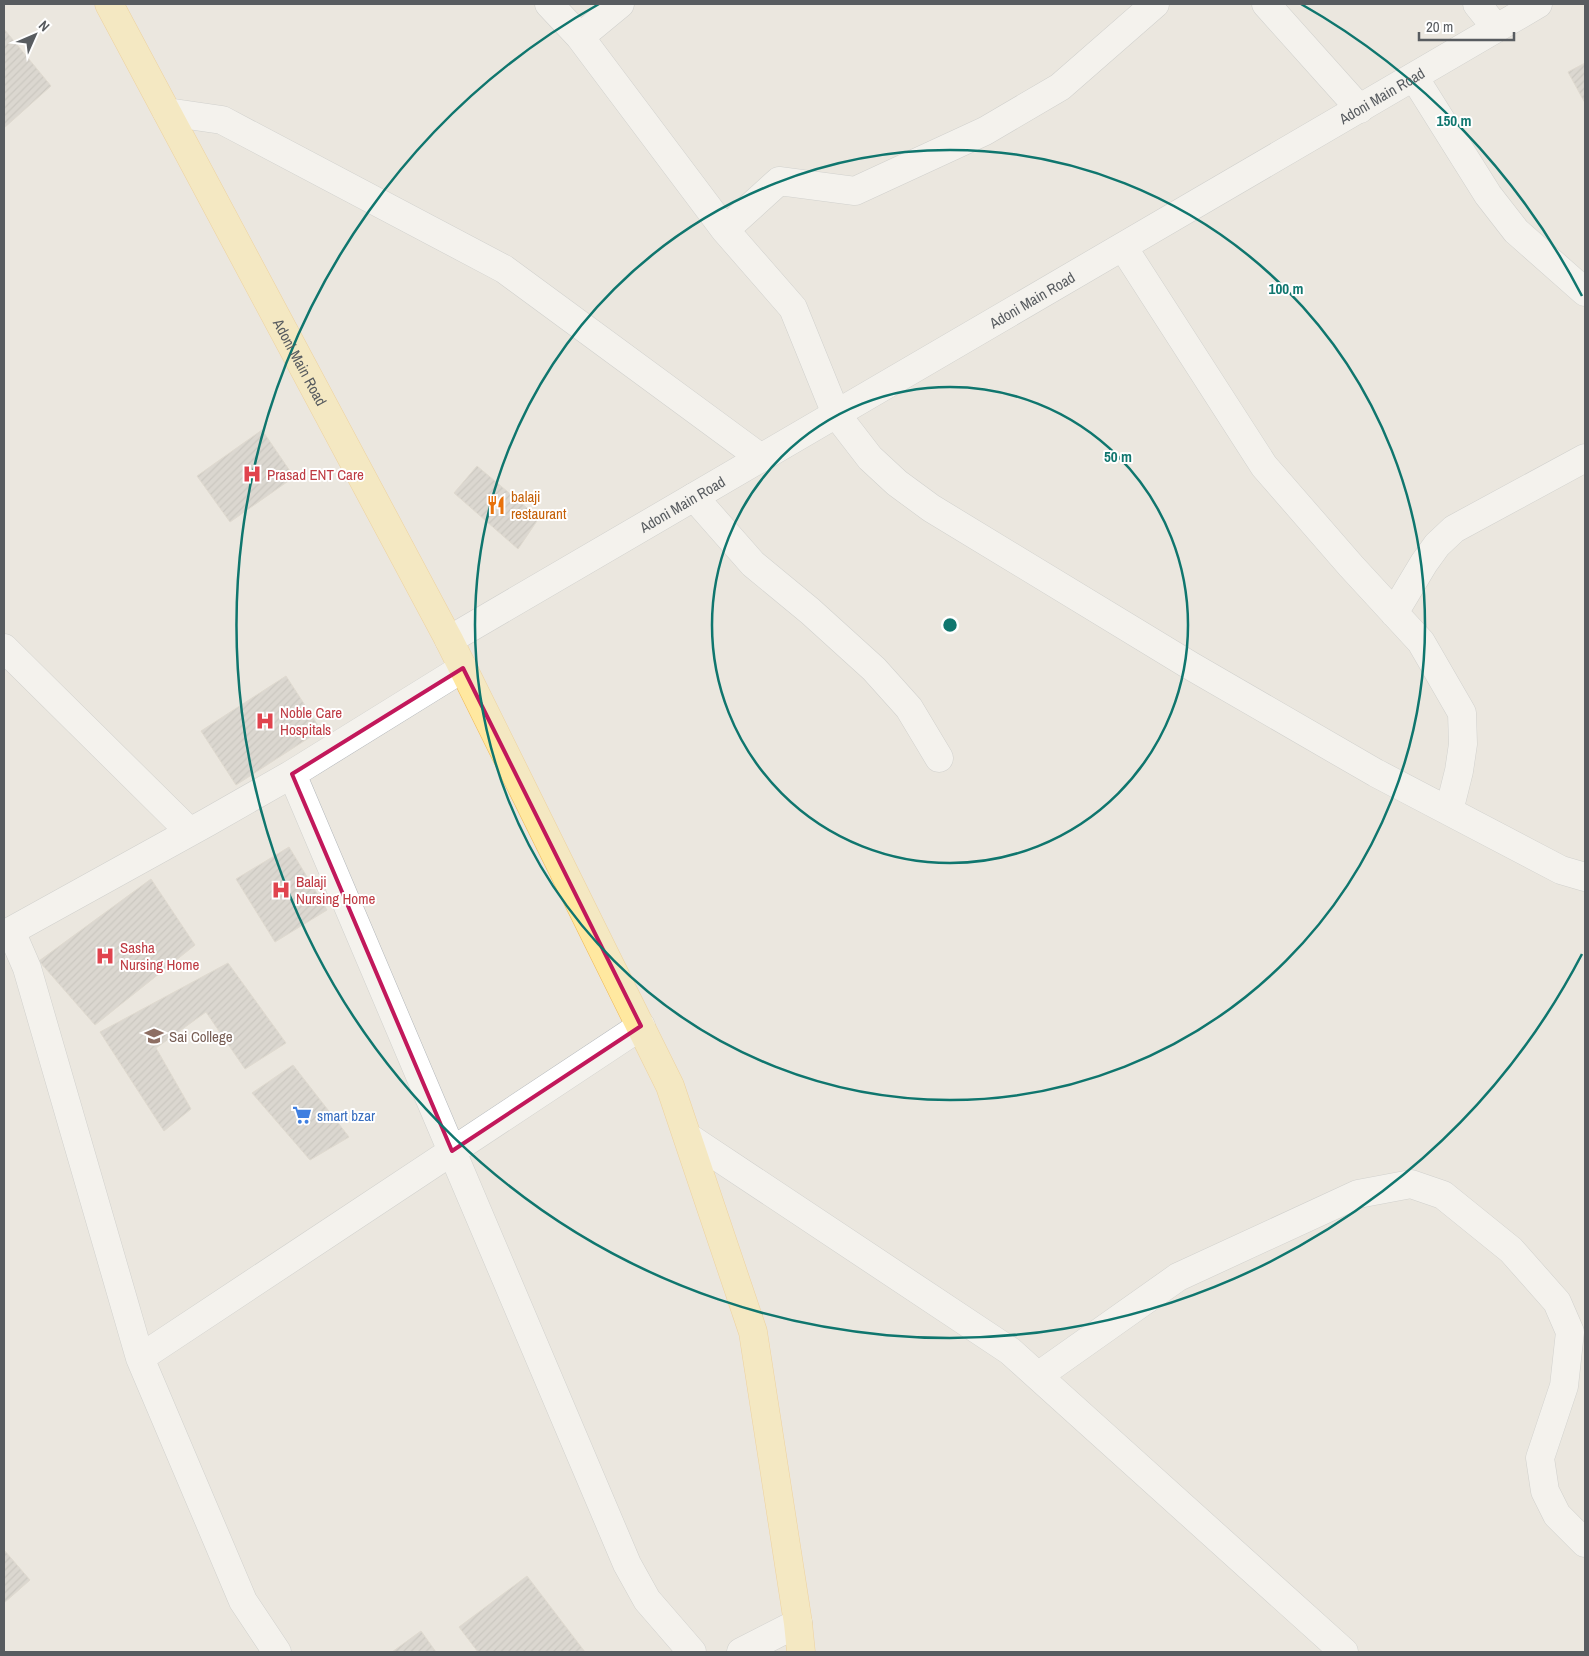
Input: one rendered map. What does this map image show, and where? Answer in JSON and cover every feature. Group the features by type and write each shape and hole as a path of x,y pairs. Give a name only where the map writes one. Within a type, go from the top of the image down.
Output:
{"main road":[{"name":"Adoni Main Road","path":"109,4 450,640"},
{"path":"450,640 670,1086 753,1332 801,1652"}],"street":[{"path":"549,4 580,37 725,230 793,308 836,414 870,458 897,483 931,508 1191,666 1376,773 1561,870 1585,877"},
{"path":"580,37 620,4"},
{"path":"725,230 779,181 855,191 985,130 1060,87 1155,4"},
{"path":"1266,4 1360,109"},
{"path":"1477,4 1496,28"},
{"name":"Adoni Main Road","path":"450,640 1538,4"},
{"path":"1414,77 1488,195 1516,231 1585,292"},
{"path":"167,112 222,120 504,269 761,458"},
{"path":"1123,247 1264,466 1351,566 1421,642 1462,713 1463,744 1459,771 1449,811"},
{"path":"1394,613 1424,562 1437,545 1454,530 1585,458"},
{"path":"694,497 753,564 810,611 874,669 909,708 938,758"},
{"path":"4,648 190,832"},
{"path":"277,1652 243,1601 140,1358 27,968 6,930 190,832 292,774 463,668"},
{"path":"292,774 627,1564 647,1600 692,1652"},
{"path":"140,1358 641,1026"},
{"path":"688,1138 1010,1351 1340,1651"},
{"path":"1038,1376 1178,1277 1358,1194 1411,1184 1443,1196 1511,1250 1557,1302 1570,1332 1564,1386 1540,1458 1545,1492 1557,1515 1585,1543"},
{"path":"741,1652 798,1623"}],"highlighted area":[{"path":"463,668 641,1026 452,1151 292,774"}],"building":[{"path":"4,29 51,86 4,128"},
{"path":"1585,63 1585,103 1568,72"},
{"path":"262,430 294,477 230,522 197,476"},
{"name":"balaji restaurant","path":"477,466 539,518 518,549 454,493"},
{"path":"286,676 321,730 236,785 201,731"},
{"path":"289,847 327,910 275,942 236,879"},
{"path":"151,879 195,945 95,1025 39,961"},
{"path":"228,963 286,1043 245,1069 206,1012 156,1048 191,1109 164,1131 100,1032"},
{"name":"smart bzar","path":"293,1065 349,1137 310,1160 252,1093"},
{"path":"4,1550 30,1580 4,1603"},
{"path":"527,1576 585,1652 478,1652 459,1627"},
{"path":"421,1631 436,1652 392,1652"}],"place":[{"name":"Prasad ENT Care","path":"252,474"},
{"name":"balaji restaurant","path":"496,505"},
{"name":"Noble Care Hospitals","path":"265,721"},
{"name":"Balaji Nursing Home","path":"281,890"},
{"name":"Sasha Nursing Home","path":"105,956"},
{"name":"Sai College","path":"154,1036"},
{"name":"smart bzar","path":"302,1115"}]}
